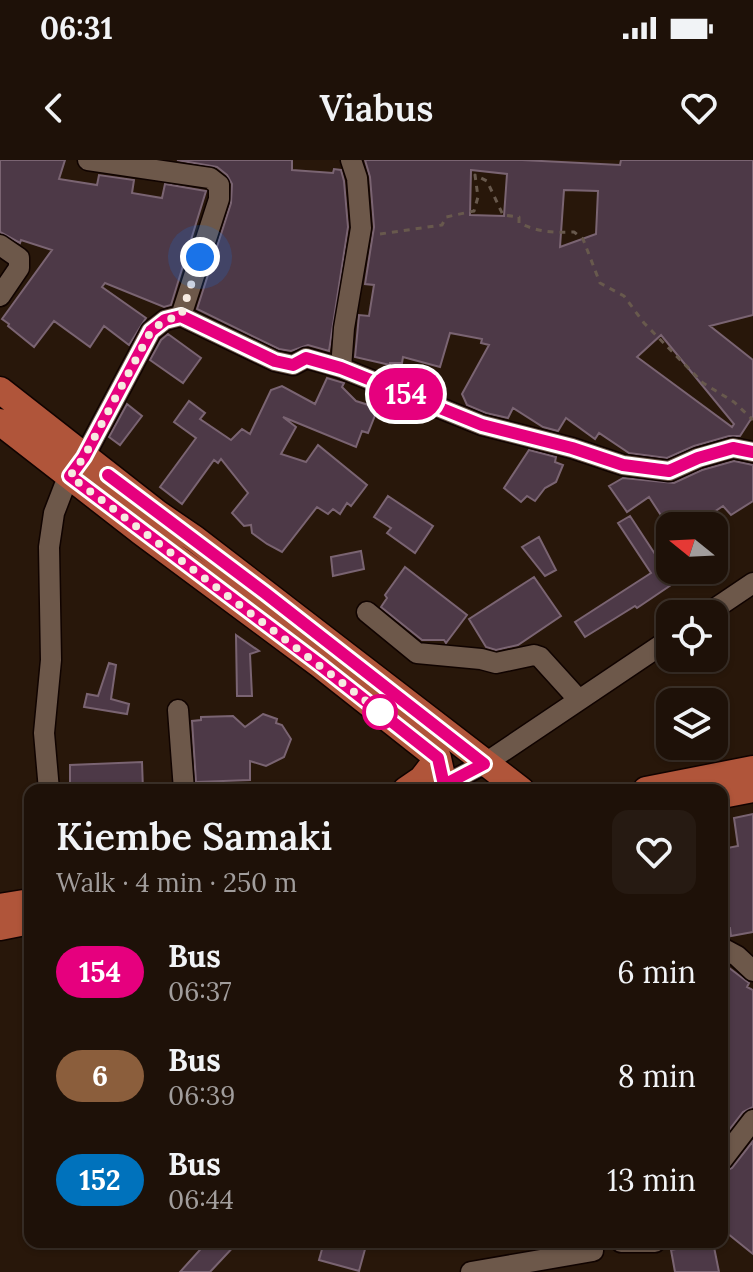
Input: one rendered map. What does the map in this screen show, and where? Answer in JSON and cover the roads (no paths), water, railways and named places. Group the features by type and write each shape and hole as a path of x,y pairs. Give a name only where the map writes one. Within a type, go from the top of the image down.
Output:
{"main road":[{"path":"0,390 35,432 77,466 157,513 187,549 327,655 512,784"},
{"path":"0,422 35,432"},
{"path":"327,655 438,758 444,784"},
{"path":"415,784 438,758"},
{"path":"677,784 753,769"},
{"path":"728,794 753,789"},
{"path":"0,907 24,903"},
{"path":"0,927 24,922"}],"street":[{"path":"88,160 210,178 219,185 219,199 181,316"},
{"path":"341,368 344,328 361,228 357,178 344,161"},
{"path":"0,245 19,258 19,268 0,296"},
{"path":"48,784 44,733 51,660 49,547 57,504 151,331 165,320 181,316 275,361 293,365 306,358 341,368 482,425 572,448 623,465 669,471 698,458 733,448 753,452"},
{"path":"728,600 753,583"},
{"path":"367,612 417,653 496,663 534,655 540,657 579,700"},
{"path":"452,784 656,648"},
{"path":"178,710 184,784"},
{"path":"728,951 753,971"},
{"path":"728,1152 753,1120"},
{"path":"471,1272 586,1248"},
{"path":"595,1272 596,1248"}]}
